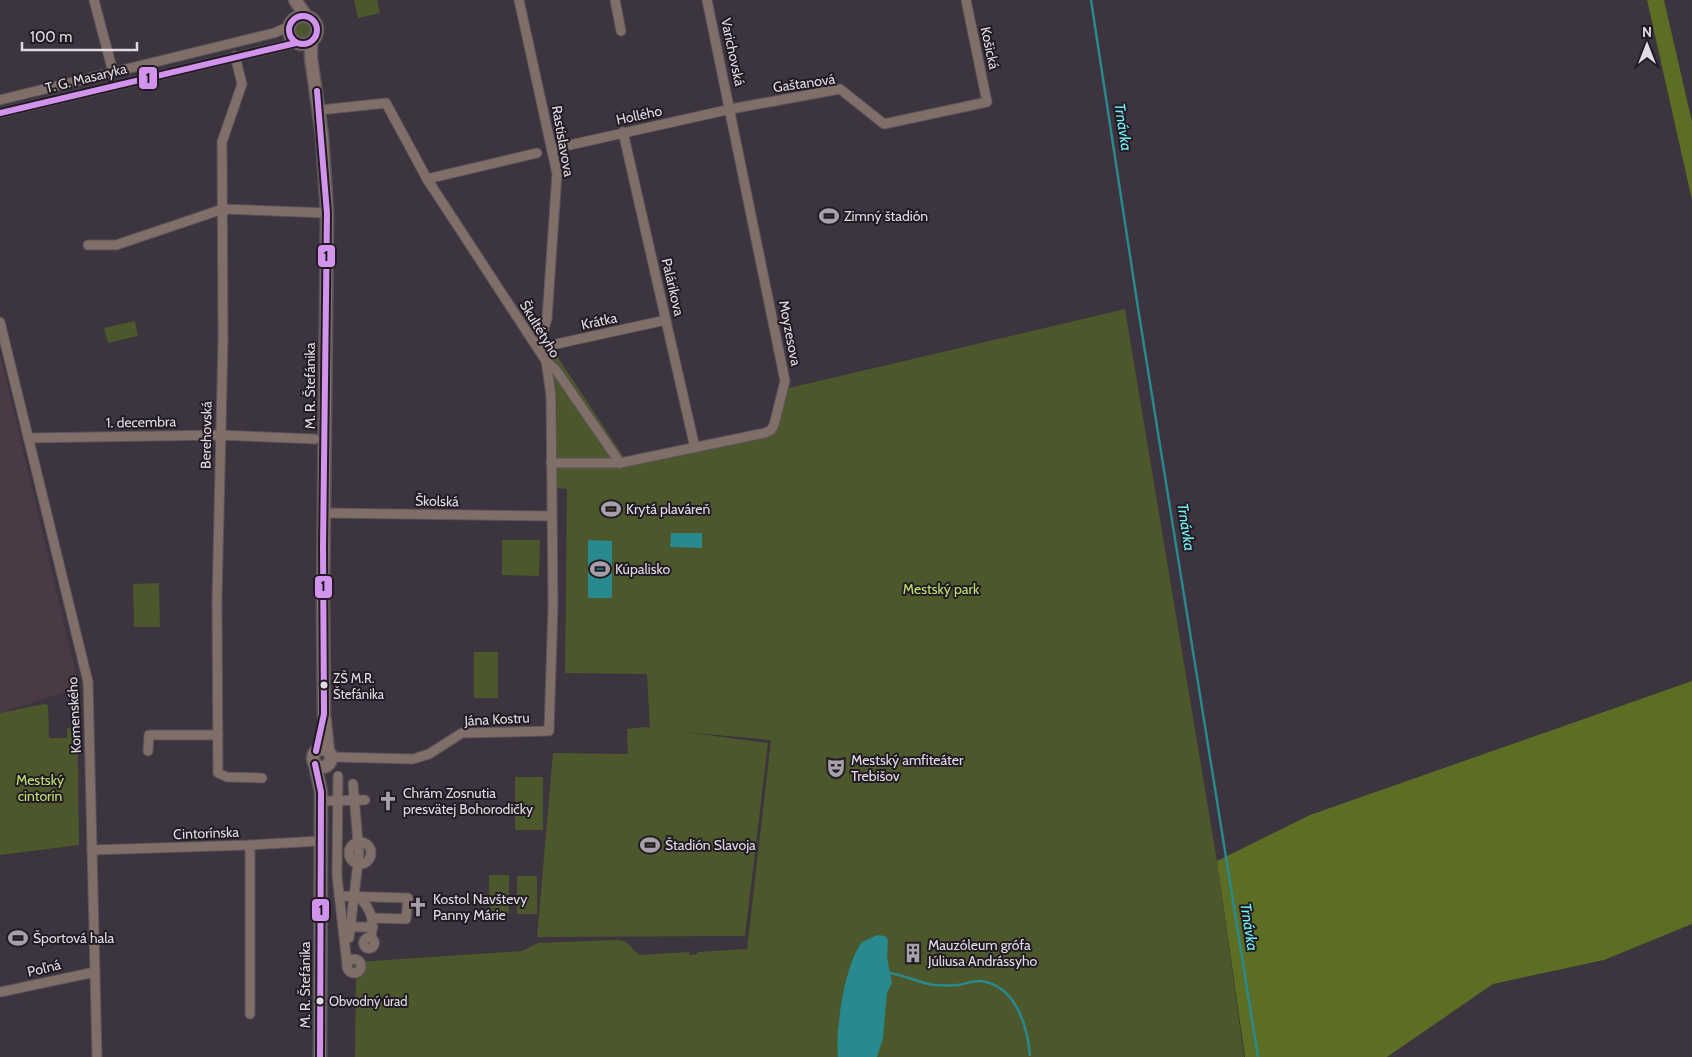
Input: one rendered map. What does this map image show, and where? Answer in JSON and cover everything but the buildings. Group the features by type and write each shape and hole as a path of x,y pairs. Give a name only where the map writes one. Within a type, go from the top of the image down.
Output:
{"street":[{"path":"94,0 113,72"},
{"name":"Rastislavova","path":"519,0 558,174 546,319 538,348"},
{"path":"615,0 621,31"},
{"name":"Varichovská","path":"707,0 731,109"},
{"name":"Košická","path":"966,0 988,102"},
{"path":"296,2 296,21 289,36 303,43 315,37 317,27 312,19 296,21"},
{"name":"T. G. Masaryka","path":"0,100 274,33 296,21"},
{"name":"T. G. Masaryka","path":"0,114 232,57 303,43"},
{"name":"M. R. Štefánika","path":"303,43 311,58 320,110 327,214 324,757 320,841 320,1057"},
{"name":"Berehovská","path":"225,45 232,57 242,84 222,142 218,773 226,777 262,778"},
{"path":"142,65 145,78"},
{"path":"88,79 91,91"},
{"name":"Gaštanová","path":"731,109 840,90 884,124 988,102"},
{"name":"Škultétyho","path":"320,110 386,104 427,179 546,361 552,396 551,516 553,606 549,731"},
{"name":"Hollého","path":"552,149 731,109"},
{"name":"Moyzesova","path":"551,463 620,463 771,430 785,381 731,109"},
{"name":"Palárikova","path":"623,132 695,448"},
{"path":"427,179 536,153"},
{"path":"88,244 116,245 223,209 300,210 327,214"},
{"name":"Krátka","path":"538,348 666,320"},
{"name":"Komenského","path":"0,322 88,682 97,1057"},
{"path":"546,361 556,370 620,463"},
{"name":"1. decembra","path":"28,438 220,435 315,439"},
{"name":"Školská","path":"324,513 551,516"},
{"name":"Jána Kostru","path":"324,757 413,758 429,754 462,733 549,731"},
{"path":"148,751 149,734 218,734"},
{"path":"338,776 338,871 340,896 347,927 349,971 356,972 361,966 359,960 366,948 373,947 374,941 369,908 357,896"},
{"path":"347,927 357,896 358,842 353,784"},
{"path":"321,797 338,800 365,800"},
{"path":"339,836 353,862 358,864"},
{"name":"Cintorínska","path":"92,850 320,841"},
{"path":"338,871 344,865 352,844 358,842"},
{"path":"250,845 250,1014"},
{"path":"340,896 408,898 406,919 347,938"},
{"path":"347,927 372,931"},
{"name":"Poľná","path":"0,992 95,972"}],"shaded area":[{"path":"0,353 79,687 0,713"}],"green space":[{"path":"354,0 377,0 380,13 358,18"},
{"path":"1647,0 1664,0 1692,122 1692,200"},
{"path":"299,23 305,23 310,28 308,37 299,39 294,34 294,28"},
{"name":"Mestský park","path":"1125,309 1217,861 1244,1057 355,1057 356,977 345,972 341,963 522,951 538,943 615,940 625,941 639,955 689,952 690,955 697,954 698,952 747,949 771,740 650,729 647,674 565,673 567,489 555,488 557,398 548,353 553,350 625,459 627,467 767,436 777,426 789,388"},
{"path":"135,321 138,336 108,343 104,328"},
{"path":"502,540 540,540 539,576 502,575"},
{"path":"159,583 160,627 134,627 133,584"},
{"path":"474,652 498,652 498,698 474,698"},
{"path":"1692,681 1692,924 1604,960 1493,984 1387,1057 1245,1057 1217,861 1310,815"},
{"name":"Mestský cintorín","path":"44,704 48,705 49,738 67,738 67,728 75,727 74,704 77,705 79,845 0,855 0,713"},
{"name":"Štadión Slavoja","path":"646,727 768,743 745,936 537,937 553,753 628,754 627,729"},
{"path":"515,777 543,777 543,830 515,830"},
{"path":"489,875 509,875 509,913 489,913"},
{"path":"517,876 537,876 537,914 517,914"}],"water":[{"path":"671,533 702,533 702,548 670,547"},
{"name":"Kúpalisko","path":"588,540 612,541 612,598 588,598"},
{"path":"877,935 885,936 888,940 887,957 892,983 887,993 883,1038 877,1057 838,1057 838,1030 842,997 851,965 862,942"}],"waterway":[{"name":"Trnávka","path":"1091,0 1138,308 1258,1057"},
{"path":"889,973 934,985 955,985 978,981 993,984 1003,990 1018,1009 1026,1031 1030,1055"}],"transit line":[{"name":"1","path":"303,16 313,20 317,30 313,40 303,44 293,40 289,30 293,20 303,16"},
{"name":"1","path":"0,113 296,43"},
{"name":"1","path":"316,751 324,714 323,548 327,213 317,91"},
{"name":"1","path":"315,764 321,792 320,1057"}],"place":[{"name":"Zimný štadión","path":"829,216"},
{"name":"Krytá plaváreň","path":"611,509"},
{"name":"Kúpalisko","path":"600,569"},
{"name":"ZŠ M.R. Štefánika","path":"324,685"},
{"name":"Mestský amfiteáter Trebišov","path":"836,768"},
{"name":"Chrám Zosnutia presvätej Bohorodičky","path":"388,801"},
{"name":"Štadión Slavoja","path":"650,845"},
{"name":"Kostol Navštevy Panny Márie","path":"418,907"},
{"name":"Športová hala","path":"18,938"},
{"name":"Mauzóleum grófa Júliusa Andrássyho","path":"913,953"},
{"name":"Obvodný úrad","path":"320,1001"}]}
